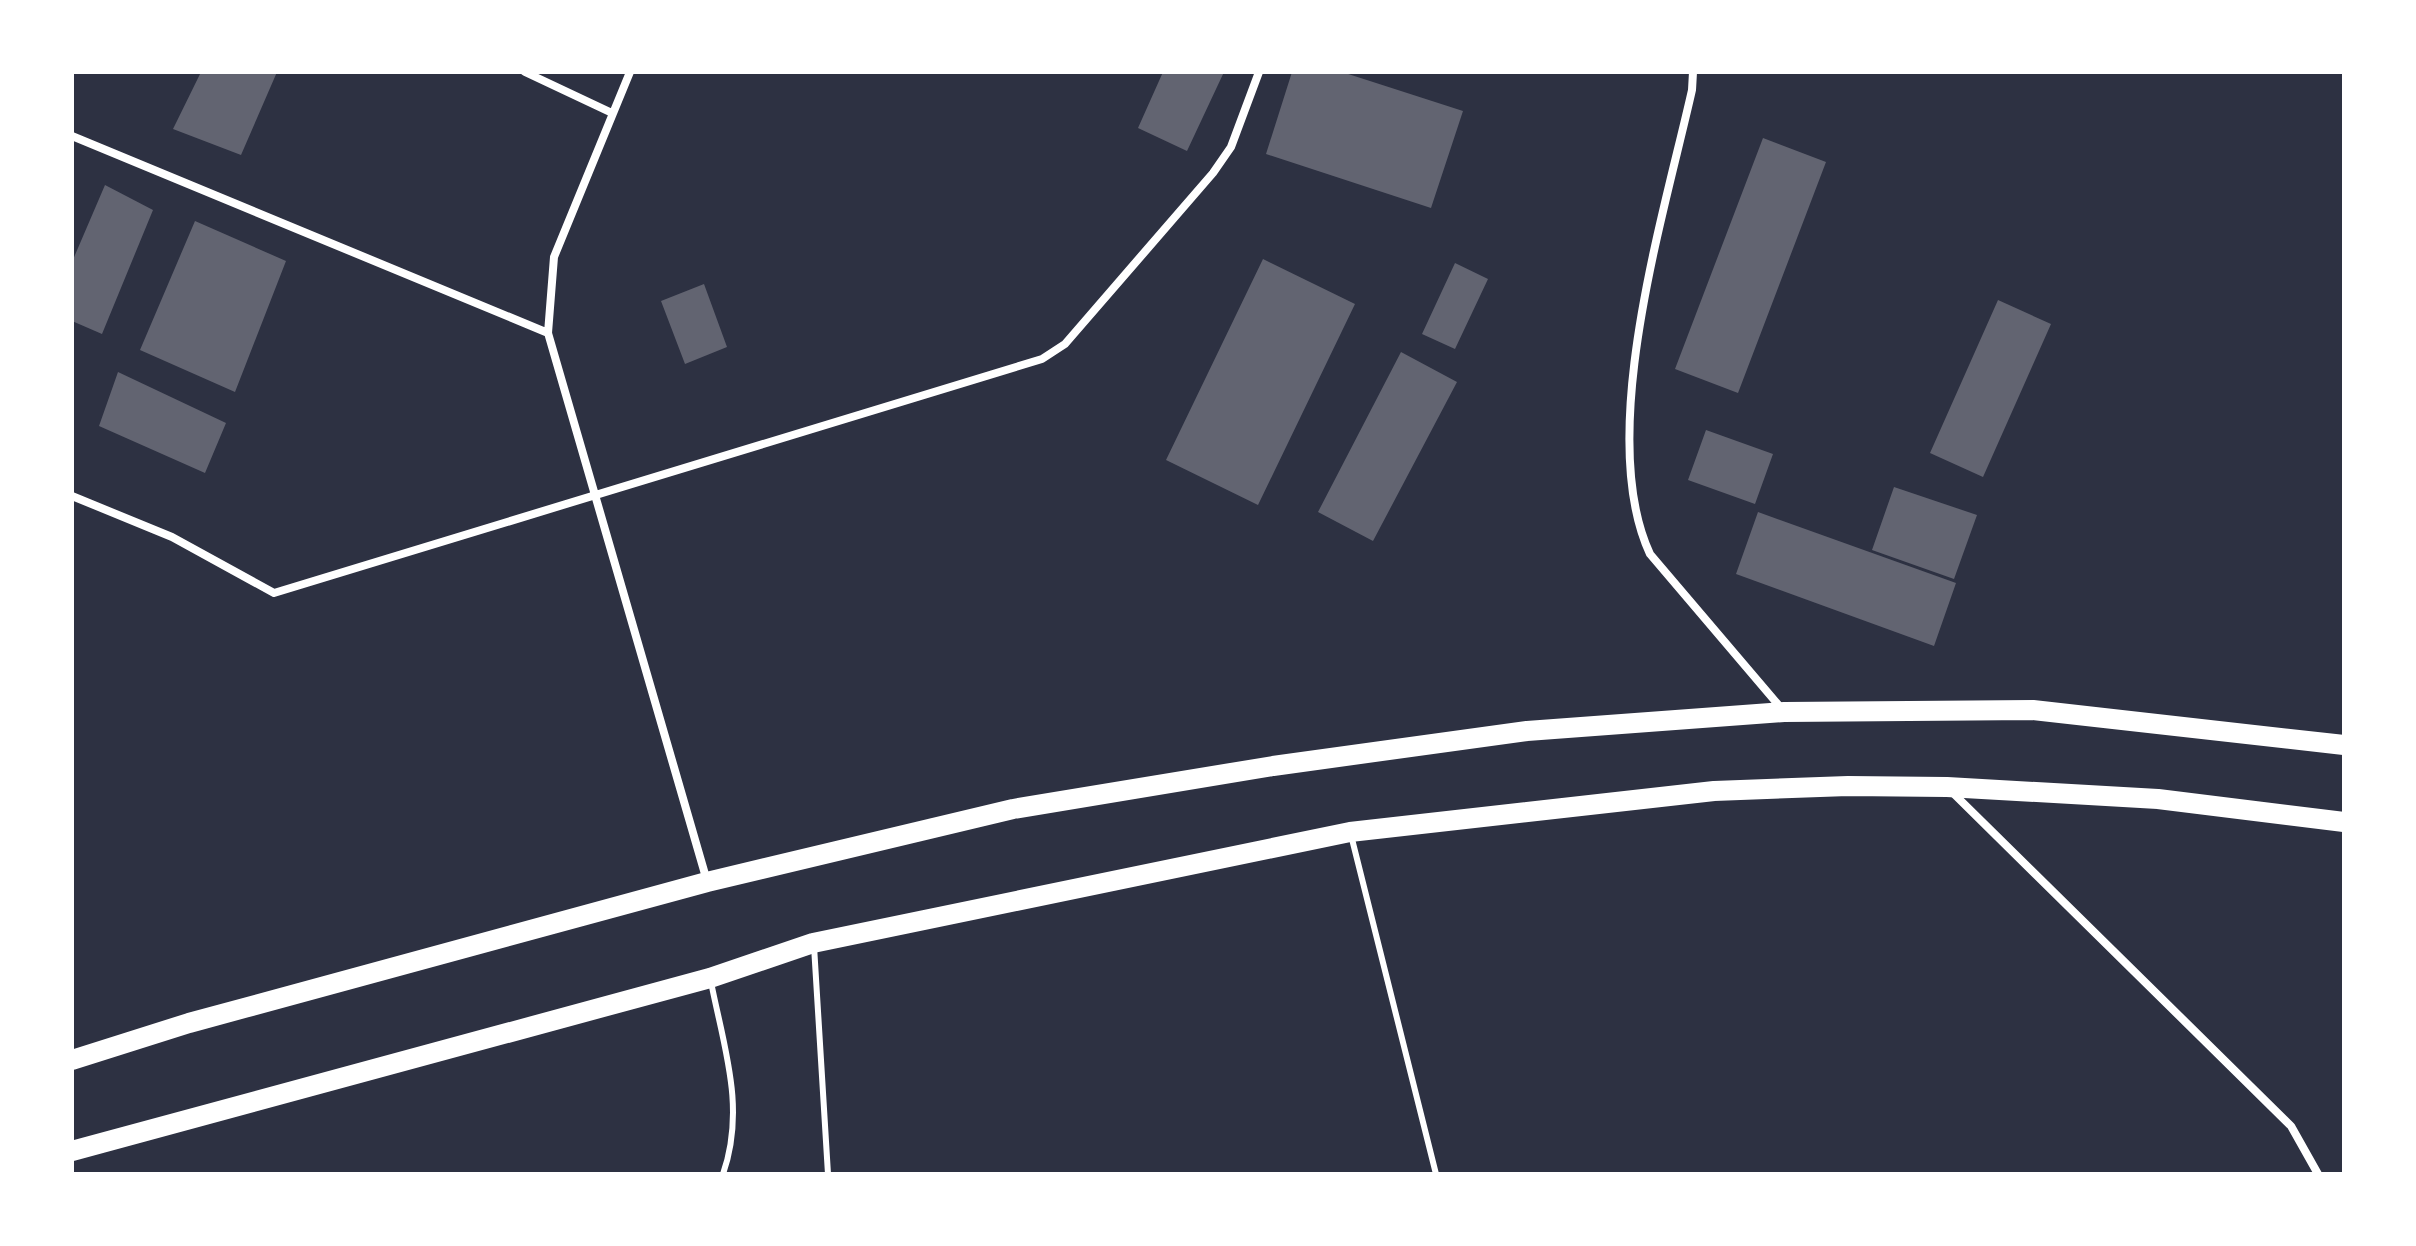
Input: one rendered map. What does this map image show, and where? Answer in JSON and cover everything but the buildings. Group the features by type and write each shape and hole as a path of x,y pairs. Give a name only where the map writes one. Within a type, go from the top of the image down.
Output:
{"main road":[{"path":"72,1060 189,1023 707,882 1013,809 1173,782 1527,731 1784,712 2033,710 2344,745"},
{"path":"72,1151 710,978 813,943 1350,832 1714,791 1848,786 1947,787 2158,799 2344,822"}],"street":[{"path":"525,72 612,113"},
{"path":"630,72 554,257 548,333 707,882"},
{"path":"72,496 172,537 274,593 1042,359 1065,344 1213,173 1231,147 1259,72"},
{"path":"1693,72 1692,90 1635,346 1632,490 1636,525 1650,554 1784,712"},
{"path":"72,136 548,333"},
{"path":"1947,787 2291,1126 2318,1174"}],"lane":[{"path":"1350,832 1436,1174"},
{"path":"813,943 828,1174"},
{"path":"710,978 735,1106 731,1152 723,1174"}]}
